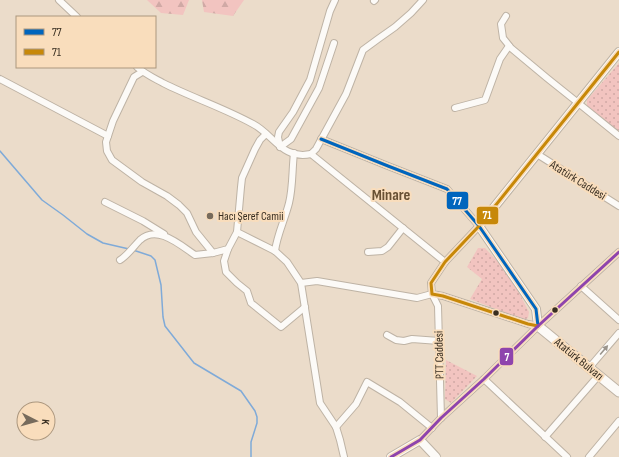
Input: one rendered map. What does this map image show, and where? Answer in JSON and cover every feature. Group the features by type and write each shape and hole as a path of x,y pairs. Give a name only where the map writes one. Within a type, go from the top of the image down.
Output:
{"main road":[{"name":"Atatürk Bulvarı","path":"538,326 619,392"}],"street":[{"path":"59,0 76,16"},
{"path":"280,147 278,137 279,132 293,112 310,80 330,11 335,0"},
{"path":"138,68 142,72 174,88 238,115 259,127 280,147 294,153 307,155 311,154 316,149 346,94 363,50 395,27 423,0"},
{"path":"506,16 501,24 503,38 509,46 619,136"},
{"path":"280,147 291,139 319,88 334,43"},
{"path":"455,108 485,100 500,59 509,46"},
{"path":"432,294 431,283 445,262 479,226 619,52"},
{"path":"142,72 134,77 113,121 106,142 107,151 112,160 142,182 167,196 188,213 196,232 213,253"},
{"path":"0,79 108,136"},
{"path":"266,134 260,140 255,149 242,178 237,232 228,249 224,261 226,272 247,291 251,304 282,327 305,307"},
{"path":"321,139 447,189 479,226 536,309 538,326"},
{"path":"275,251 291,195 294,153"},
{"path":"311,154 445,262"},
{"name":"Atatürk Caddesi","path":"538,154 619,206"},
{"path":"105,202 143,221 194,255 213,253 228,249"},
{"path":"368,252 382,251 388,247 403,228"},
{"path":"237,232 275,251 293,269 301,283 320,403 336,427 344,457"},
{"path":"122,259 140,240 150,234 162,236 174,241"},
{"path":"391,457 401,455 420,440 441,418 484,379 538,326 619,252"},
{"path":"301,283 317,281 417,298 432,294 444,296 538,326"},
{"path":"582,286 619,320"},
{"name":"PTT Caddesi","path":"432,294 438,306 441,418"},
{"path":"590,368 619,333"},
{"path":"387,335 404,342 412,339 439,341"},
{"path":"545,437 599,375"},
{"path":"484,379 567,457"},
{"path":"336,427 356,404 367,382 400,402 432,428"},
{"path":"589,457 619,421"},
{"path":"420,440 436,457"}],"green space":[{"path":"147,0 189,0 183,15 161,13"},
{"path":"202,0 244,0 233,16 204,12"},
{"path":"619,63 619,130 617,131 587,107 587,100"},
{"path":"478,248 485,248 501,265 514,283 529,312 528,318 524,320 470,299 482,279 467,267"},
{"path":"446,360 477,376 451,403 445,399"}],"waterway":[{"path":"0,151 42,200 87,234 103,243 129,249"},
{"path":"133,250 151,256 155,260 161,285 165,326 194,363 241,391 255,411 257,423 251,442 251,457"}],"transit line":[{"name":"71","path":"538,326 443,296 432,294 431,283 445,262 479,226 619,52"},
{"name":"77","path":"321,139 447,189 479,226 536,309 538,326"},
{"name":"7","path":"391,457 420,440 441,418 484,379 538,326 619,252"}],"place":[{"name":"Hacı Şeref Camii","path":"210,216"}],"district":[{"name":"Minare","path":"391,194"}]}
